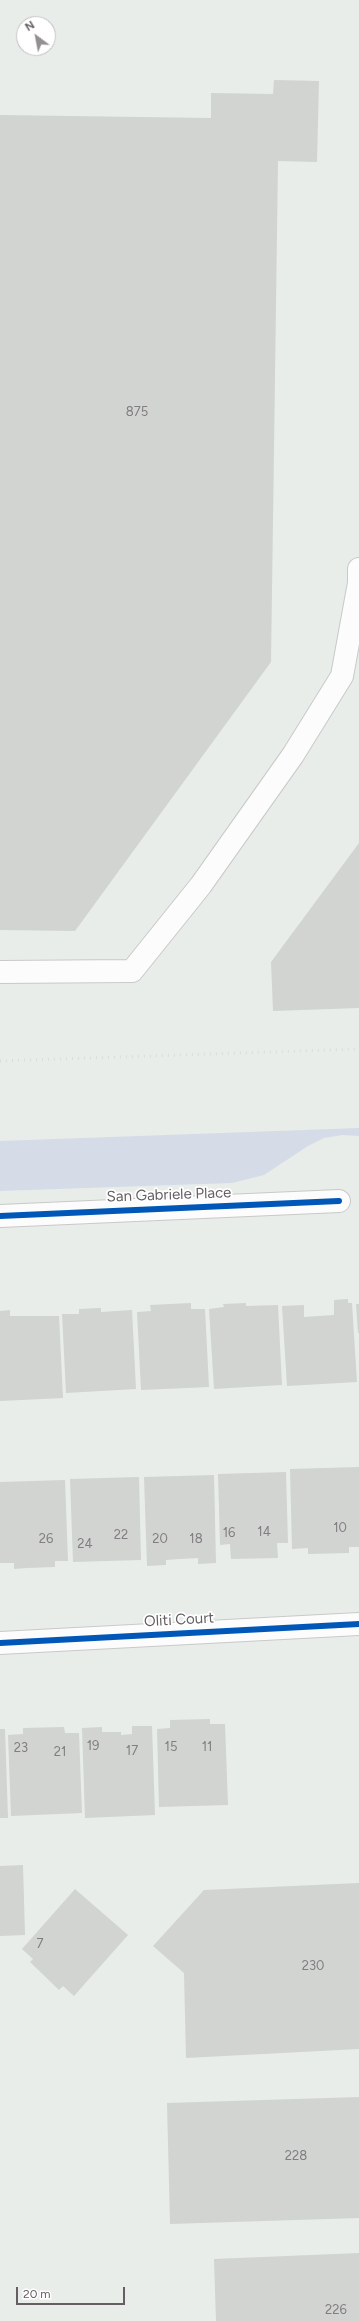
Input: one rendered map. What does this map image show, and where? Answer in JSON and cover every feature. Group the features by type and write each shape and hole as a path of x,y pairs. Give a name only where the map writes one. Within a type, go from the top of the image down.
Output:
{"street":[{"path":"0,972 132,971 201,885 284,768 342,676 359,583 359,569"},
{"name":"San Gabriele Place","path":"0,1216 339,1201"},
{"name":"Oliti Court","path":"0,1643 359,1624"}],"shaded area":[{"path":"359,1128 359,1136 342,1135 324,1138 308,1146 264,1175 232,1183 0,1191 0,1141"}],"building":[{"path":"274,80 319,81 317,162 278,161 271,662 75,931 0,930 0,115 211,118 211,93 273,94"},
{"path":"359,843 359,1008 273,1011 271,962"},
{"path":"348,1299 348,1303 352,1303 357,1382 287,1386 282,1306 304,1305 304,1317 334,1315 334,1300"},
{"path":"191,1303 191,1309 205,1309 209,1387 141,1390 137,1312 151,1311 150,1305"},
{"path":"246,1303 246,1306 278,1305 282,1385 214,1389 209,1309 224,1307 223,1304"},
{"path":"356,1304 359,1304 359,1333 358,1333"},
{"path":"101,1308 101,1312 132,1310 136,1389 66,1393 62,1314 79,1314 79,1309"},
{"path":"10,1310 10,1316 59,1316 63,1398 0,1401 0,1311"},
{"path":"359,1467 359,1547 349,1547 349,1553 308,1554 308,1548 292,1549 290,1469"},
{"path":"286,1472 288,1543 277,1543 278,1558 231,1559 230,1544 220,1545 218,1474"},
{"path":"214,1475 216,1563 198,1564 198,1558 166,1560 166,1565 147,1566 144,1477"},
{"path":"139,1477 141,1560 73,1562 70,1479"},
{"path":"65,1480 68,1561 55,1561 55,1567 14,1569 14,1563 0,1563 0,1482"},
{"path":"210,1719 210,1724 225,1724 228,1805 159,1807 157,1729 170,1728 170,1720"},
{"path":"132,1726 152,1726 155,1815 85,1818 82,1728 102,1727 102,1732 121,1732 121,1735 132,1734"},
{"path":"64,1727 65,1733 79,1733 82,1813 11,1816 8,1735 23,1734 23,1728"},
{"path":"0,1729 5,1729 8,1818 0,1818"},
{"path":"23,1865 25,1935 0,1936 0,1866"},
{"path":"359,1883 359,2049 186,2058 184,1973 153,1946 204,1890"},
{"path":"75,1889 128,1935 74,1996 63,1986 59,1990 30,1962 33,1959 22,1949"},
{"path":"359,2097 359,2218 170,2224 167,2103"},
{"path":"359,2253 359,2321 216,2321 214,2259"}],"railway":[{"path":"0,1061 359,1049"}],"cycle path":[{"path":"0,1216 339,1201"},
{"path":"0,1643 359,1624"}]}
